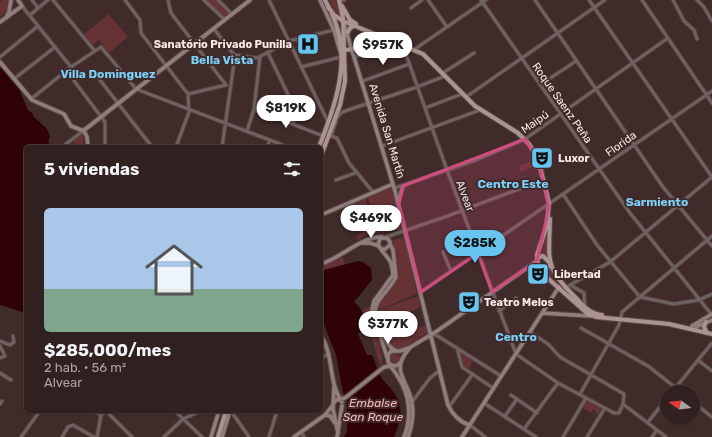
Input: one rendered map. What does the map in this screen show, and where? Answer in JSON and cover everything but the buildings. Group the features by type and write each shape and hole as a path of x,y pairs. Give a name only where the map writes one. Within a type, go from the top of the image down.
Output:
{"main road":[{"path":"2,21 8,14 11,0"},
{"path":"2,21 22,6 18,0"},
{"path":"83,131 250,0"},
{"path":"322,0 334,15 343,21 415,49 430,59 464,96 480,110 525,139 535,154 544,180 550,211 549,268 545,269 537,261"},
{"path":"322,0 342,55"},
{"path":"320,145 340,89 343,21 341,1"},
{"path":"341,1 350,20 357,27"},
{"path":"10,5 18,10"},
{"path":"323,151 344,89 342,55 338,30 328,7"},
{"name":"Avenida San Martín","path":"343,21 353,48 399,204 449,407 462,422 470,425"},
{"path":"348,32 351,27 357,27"},
{"path":"342,55 353,48"},
{"path":"0,62 31,99 39,104 64,114 71,126 83,131 87,137 88,145"},
{"path":"325,146 329,122"},
{"path":"323,152 331,136"},
{"path":"323,214 373,192 394,186"},
{"path":"399,204 399,193 403,186"},
{"path":"549,205 547,225 538,250 537,261 541,272 592,316"},
{"path":"380,248 378,241 384,237"},
{"path":"323,263 371,238 384,237 388,239 393,250 396,277 377,302 374,311 389,346 397,351 402,360 400,372 410,401 407,437"},
{"path":"360,244 370,243 380,248 391,260 393,275 374,301 372,310 387,358 400,379 410,401"},
{"path":"380,248 387,248 390,244"},
{"path":"384,367 391,351 409,348 537,261 539,257 543,256 550,263 560,287"},
{"path":"558,280 570,287 584,309 596,314 681,326 712,334"},
{"path":"560,287 570,287"},
{"path":"462,437 560,287"},
{"path":"579,314 584,314 584,309"},
{"path":"542,313 664,320 694,326 712,334"},
{"path":"694,326 712,315"},
{"path":"681,326 694,326 712,320"},
{"path":"706,322 704,327 706,331"},
{"path":"323,340 329,354 334,381 341,402 338,435"},
{"path":"294,437 325,415 338,409 341,402 345,398 384,367 398,365 409,348"},
{"path":"334,381 333,411 338,435"},
{"path":"325,415 333,404 341,402"},
{"path":"333,404 338,409"},
{"path":"211,437 218,413"},
{"path":"216,437 224,413"},
{"path":"222,437 229,413"},
{"path":"325,415 330,416 337,426"}],"street":[{"path":"32,0 38,8"},
{"path":"30,15 48,0"},
{"path":"53,0 94,50"},
{"path":"125,0 140,20 141,33 188,94 189,109 177,145"},
{"path":"168,0 171,13 226,85"},
{"path":"204,0 225,20"},
{"path":"218,0 232,14"},
{"path":"269,0 329,122"},
{"path":"411,8 422,0"},
{"path":"428,0 447,27"},
{"path":"415,49 482,1 486,0"},
{"path":"535,0 663,187 712,246"},
{"path":"570,287 610,262 712,177 588,0"},
{"path":"425,108 464,96 605,0"},
{"path":"642,0 712,103"},
{"path":"673,0 684,20 694,30 697,39"},
{"path":"697,0 704,7 712,20"},
{"name":"Roque Saenz Peña","path":"482,1 644,233 712,315"},
{"path":"22,6 71,67"},
{"path":"0,57 38,26"},
{"path":"214,29 234,55 255,58 268,53 289,41 334,30"},
{"name":"Maipú","path":"394,186 403,186 525,139 668,38"},
{"path":"355,57 397,42"},
{"name":"Alvear","path":"402,44 462,211 516,354"},
{"path":"14,79 55,47"},
{"path":"31,99 66,70 94,50 101,47 136,89 283,145"},
{"path":"268,53 296,111 293,124"},
{"path":"373,192 355,173 337,138 331,136 340,113 417,87 444,74 474,53"},
{"path":"222,145 234,55"},
{"path":"301,67 342,55"},
{"path":"247,131 254,109 261,63 260,57"},
{"path":"540,85 576,61"},
{"path":"363,81 409,64"},
{"path":"66,70 101,116 106,126 105,145"},
{"path":"93,71 150,145"},
{"path":"188,94 230,85"},
{"name":"Florida","path":"421,292 712,91"},
{"path":"254,109 323,136"},
{"path":"382,146 480,110"},
{"path":"65,145 83,131"},
{"path":"268,145 270,140"},
{"path":"336,180 355,173"},
{"path":"384,237 406,232 544,180"},
{"path":"563,194 610,262 640,297 674,304 699,300 712,294"},
{"path":"580,394 619,325 620,318 624,310 712,236"},
{"path":"443,252 451,271"},
{"path":"570,287 576,288 585,295 584,309"},
{"path":"499,310 516,298"},
{"path":"581,328 648,366 672,385"},
{"path":"516,354 558,383 616,414 624,404 624,394 560,356 548,344 530,332"},
{"path":"431,334 436,335 501,376"},
{"path":"0,341 10,345 14,342 13,336"},
{"path":"678,385 712,343"},
{"path":"0,346 5,356 0,358"},
{"path":"457,348 462,367 493,388"},
{"path":"323,357 329,354"},
{"path":"698,360 712,371"},
{"path":"410,401 430,378 439,371"},
{"path":"0,373 11,380"},
{"path":"449,407 472,374"},
{"path":"524,429 558,383"},
{"path":"511,395 537,413"},
{"path":"563,437 586,398"},
{"path":"505,416 517,399"},
{"path":"484,403 536,437"},
{"path":"624,404 666,437"},
{"path":"648,422 660,407"},
{"path":"588,437 605,408"},
{"path":"700,408 712,417"},
{"path":"21,437 39,413"},
{"path":"100,415 104,413"},
{"path":"109,413 132,437"},
{"path":"177,413 202,437"},
{"path":"164,437 183,419 196,413"},
{"path":"231,413 249,437"},
{"path":"269,437 276,413"},
{"path":"97,437 100,415"},
{"path":"62,437 68,427 73,425 94,437"},
{"path":"470,425 485,437"},
{"path":"652,437 657,430"},
{"path":"300,432 304,437"}],"highlighted area":[{"path":"525,139 538,159 549,207 537,261 492,292 478,253 421,292 399,204 403,186"}],"shaded area":[{"path":"3,0 9,0 8,9 0,17 0,2"},
{"path":"206,0 217,0 232,14 225,20"},
{"path":"329,0 337,0 340,17 335,12"},
{"path":"109,14 128,37 109,53 99,40 92,45 84,34"},
{"path":"80,133 83,136 84,145 76,145 72,140"},
{"path":"529,162 532,167 521,172 519,166"},
{"path":"391,187 402,229 365,235 358,240 356,237 370,224 371,220 372,215 367,196"},
{"path":"365,198 370,212 368,222 366,225 365,222 352,227 345,208"},
{"path":"548,227 548,256 547,256 539,254"},
{"path":"405,237 417,294 378,310 377,305 397,279 398,273 393,242 394,240"},
{"path":"342,257 345,264 323,270 323,265"},
{"path":"550,269 557,281 557,283 542,270"},
{"path":"418,296 420,307 394,321 400,331 426,326 428,332 402,349 397,349 389,342 383,332 379,320 379,310"},
{"path":"370,306 372,321 381,349 382,365 380,366 372,338 374,337 371,327 368,326 362,310"},
{"path":"459,352 473,361 468,370 463,365"},
{"path":"393,353 397,353 399,354 399,362 393,363 390,360 390,356"},
{"path":"587,401 601,409 598,415 593,409 591,413 583,408"}],"water":[{"path":"0,67 19,89 28,110 47,129 50,137 48,142 50,145 24,145 24,312 0,305"},
{"name":"Embalse San Roque","path":"358,261 363,262 371,268 372,280 354,302 361,310 366,328 371,328 374,336 371,337 366,332 360,332 358,334 367,355 372,355 380,376 397,398 400,409 400,421 394,437 344,437 347,431 347,401 343,393 336,355 323,323 323,270"}],"place":[{"name":"Sanatório Privado Punilla","path":"308,44"},
{"name":"Luxor","path":"542,158"},
{"name":"Libertad","path":"538,274"},
{"name":"Teatro Melos","path":"469,302"}],"district":[{"name":"Bella Vista","path":"222,60"},
{"name":"Villa Dominguez","path":"108,74"},
{"name":"Centro Este","path":"513,184"},
{"name":"Sarmiento","path":"657,202"},
{"name":"Centro","path":"516,337"}]}
